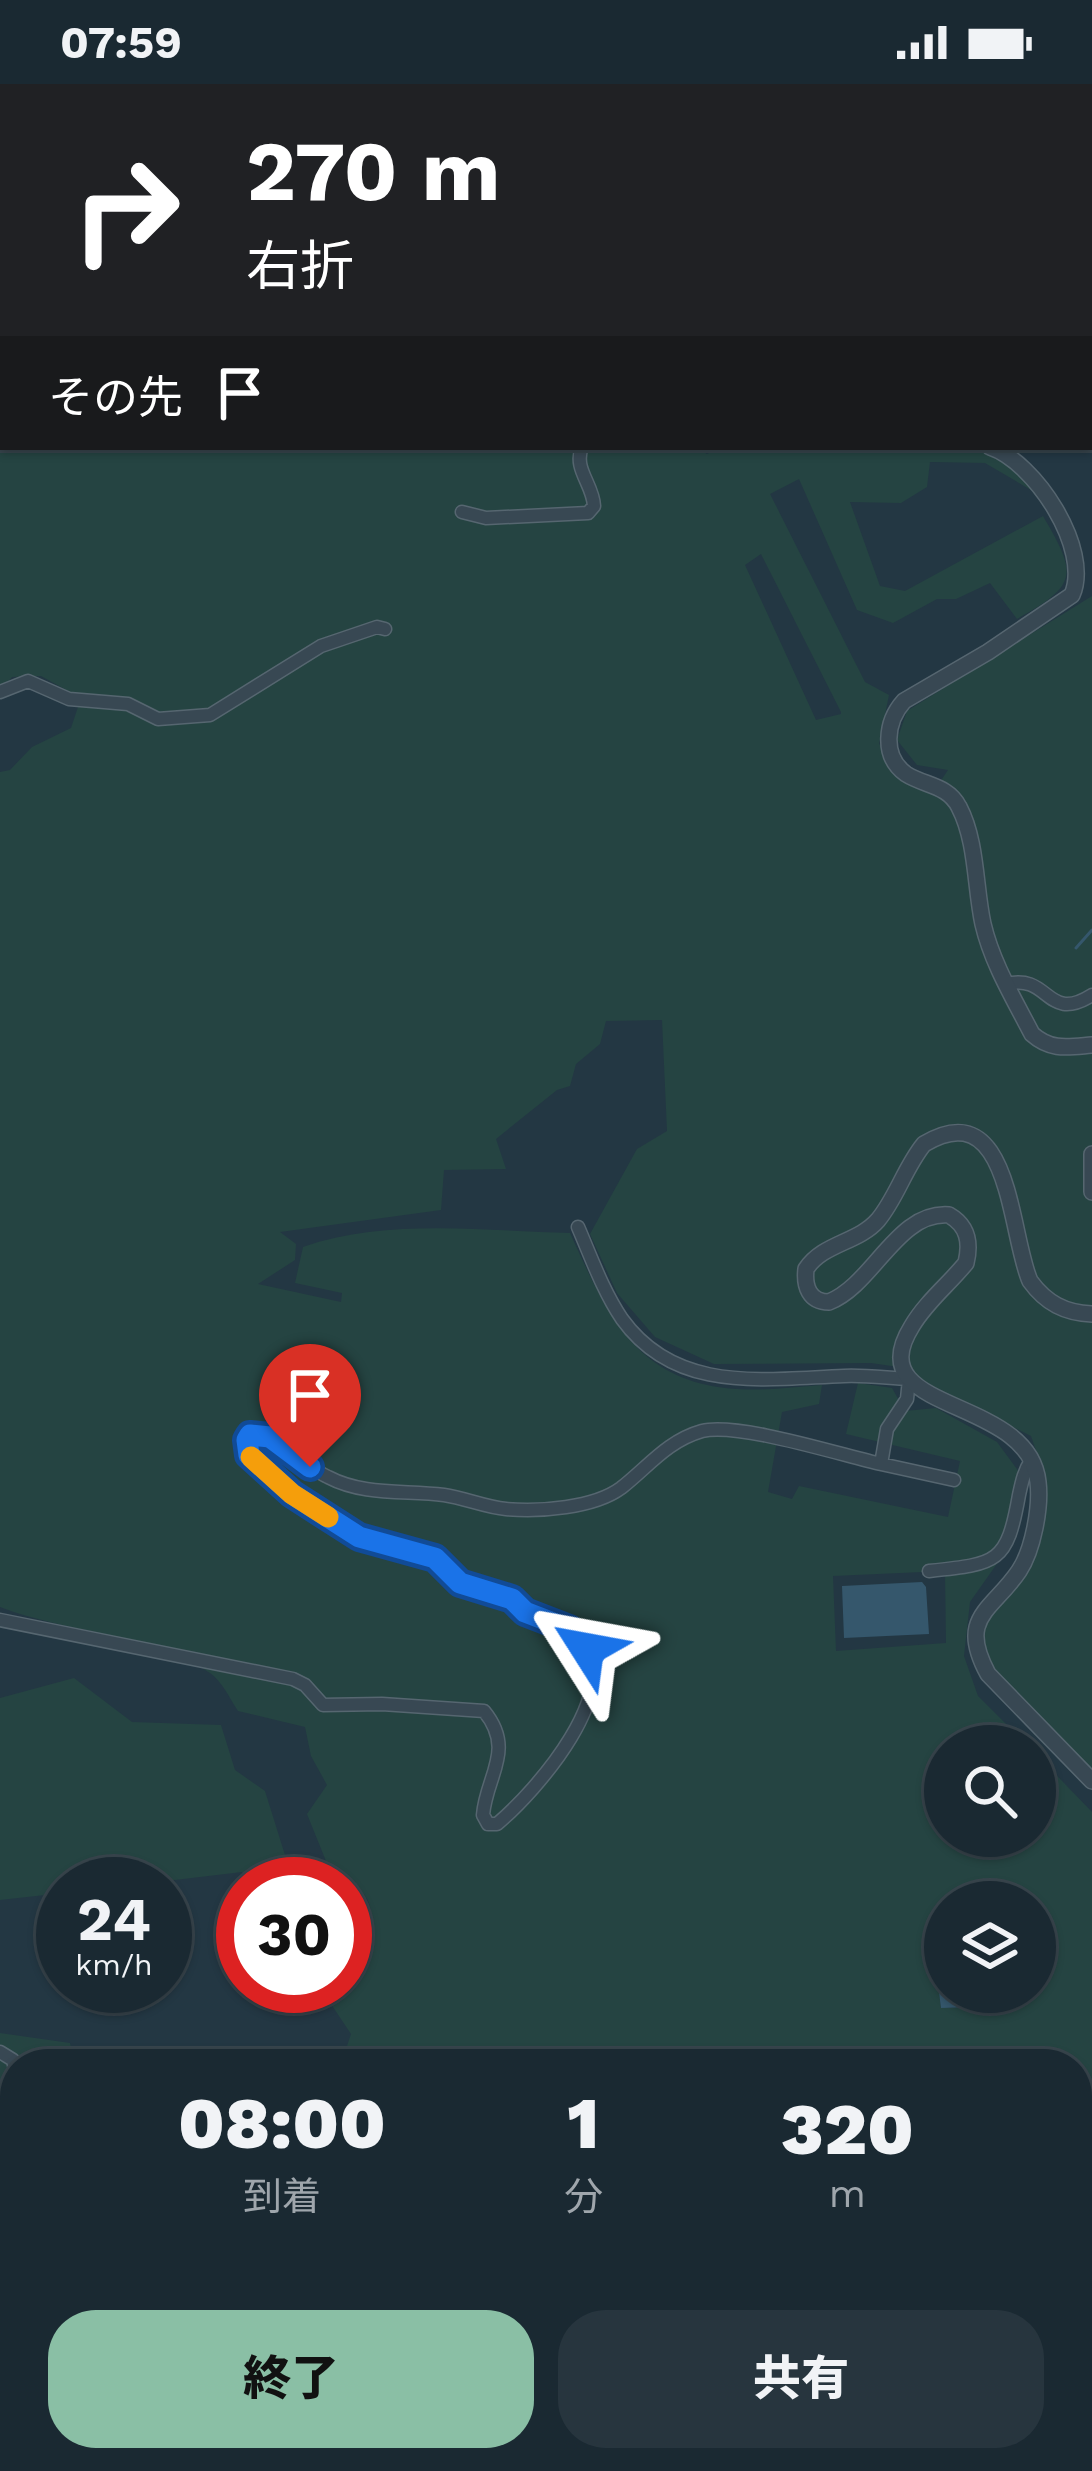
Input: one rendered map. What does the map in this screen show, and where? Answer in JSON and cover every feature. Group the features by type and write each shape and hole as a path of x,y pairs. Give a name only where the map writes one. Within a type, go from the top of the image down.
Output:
{"street":[{"path":"462,512 486,518 588,513 594,496 579,466 582,450"},
{"path":"999,450 1035,472 1052,494 1084,558 1081,584 988,652 904,701 894,712 888,742 908,776 944,790 961,809 984,927 1032,1034 1059,1048 1092,1045"},
{"path":"0,692 28,681 69,699 128,704 158,719 211,715 321,646 377,627 385,629"},
{"path":"1007,984 1036,984 1054,1004 1068,1006 1092,995"},
{"path":"1092,1314 1057,1306 1030,1281 1003,1176 989,1146 963,1135 937,1137 915,1155 877,1221 812,1259 805,1278 806,1288 818,1300 837,1299 924,1218 949,1215 959,1221 968,1241 966,1263 912,1325 904,1340 904,1368 925,1395 1012,1433 1032,1458 1038,1505 1025,1558 978,1622 979,1653 988,1674 1092,1780"},
{"path":"1092,1154 1092,1192"},
{"path":"578,1227 620,1316 638,1339 668,1361 727,1380 909,1379"},
{"path":"881,1464 887,1429 907,1400 909,1379"},
{"path":"0,1620 293,1678 323,1705 484,1711 494,1727 499,1762 483,1807 485,1821 491,1825 510,1814 530,1792 581,1720 592,1665 580,1637 525,1612 512,1599 460,1583 435,1558 359,1537 292,1494 260,1466 246,1445 250,1435 270,1437 289,1455 358,1488 448,1496 502,1509 603,1498 673,1444 717,1429 955,1480"},
{"path":"929,1571 963,1568 997,1556 1007,1547 1024,1471 1032,1458"}],"green space":[{"path":"0,450 700,450 707,454 715,450 1013,450 1035,475 1031,490 985,463 930,462 927,487 901,503 850,502 880,586 905,591 1043,516 1062,552 1066,576 1052,597 1017,619 990,583 956,599 937,599 893,623 857,610 799,479 770,494 865,682 889,695 879,744 934,791 948,770 917,765 897,740 907,711 1092,596 1092,1776 1056,1737 1056,1725 1044,1725 992,1669 979,1638 1044,1504 1045,1477 1031,1436 960,1400 929,1391 912,1369 871,1363 714,1364 655,1337 617,1293 590,1234 637,1149 667,1131 662,1020 606,1021 600,1044 576,1064 570,1086 557,1090 496,1139 506,1169 444,1170 441,1210 280,1232 296,1244 295,1260 258,1284 341,1302 342,1293 295,1283 303,1247 368,1232 435,1228 570,1233 612,1316 650,1358 674,1373 702,1384 737,1389 822,1385 819,1404 782,1412 768,1492 792,1499 799,1486 948,1517 960,1461 846,1434 858,1383 892,1388 905,1411 936,1408 997,1442 1022,1476 1013,1541 970,1602 964,1656 978,1696 1007,1725 924,1725 924,1857 1056,1857 1056,1775 1092,1812 1092,2049 346,2049 351,2034 337,2013 372,2013 372,1857 324,1857 307,1814 327,1785 311,1756 305,1727 238,1711 214,1676 162,1650 0,1607 0,772 10,770 32,747 71,728 81,698 41,676 12,677 0,691","holes":["761,554 841,714 816,720 745,565","945,1571 946,1643 836,1651 833,1576"]},
{"path":"74,1678 132,1722 221,1725 235,1770 265,1791 286,1857 216,1857 216,1875 192,1878 192,1857 36,1857 36,1896 0,1900 0,1698"},
{"path":"0,2033 70,2043 71,2049 0,2049"}],"water":[{"path":"922,1582 929,1634 844,1638 842,1586"}],"waterway":[{"path":"1076,948 1092,930"}],"slow traffic":[{"path":"251,1457 292,1494 328,1517"}],"route":[{"path":"310,1467 270,1437 250,1435 247,1440 249,1455 292,1494 359,1537 435,1558 460,1583 512,1599 525,1612 569,1629 587,1649"}]}
